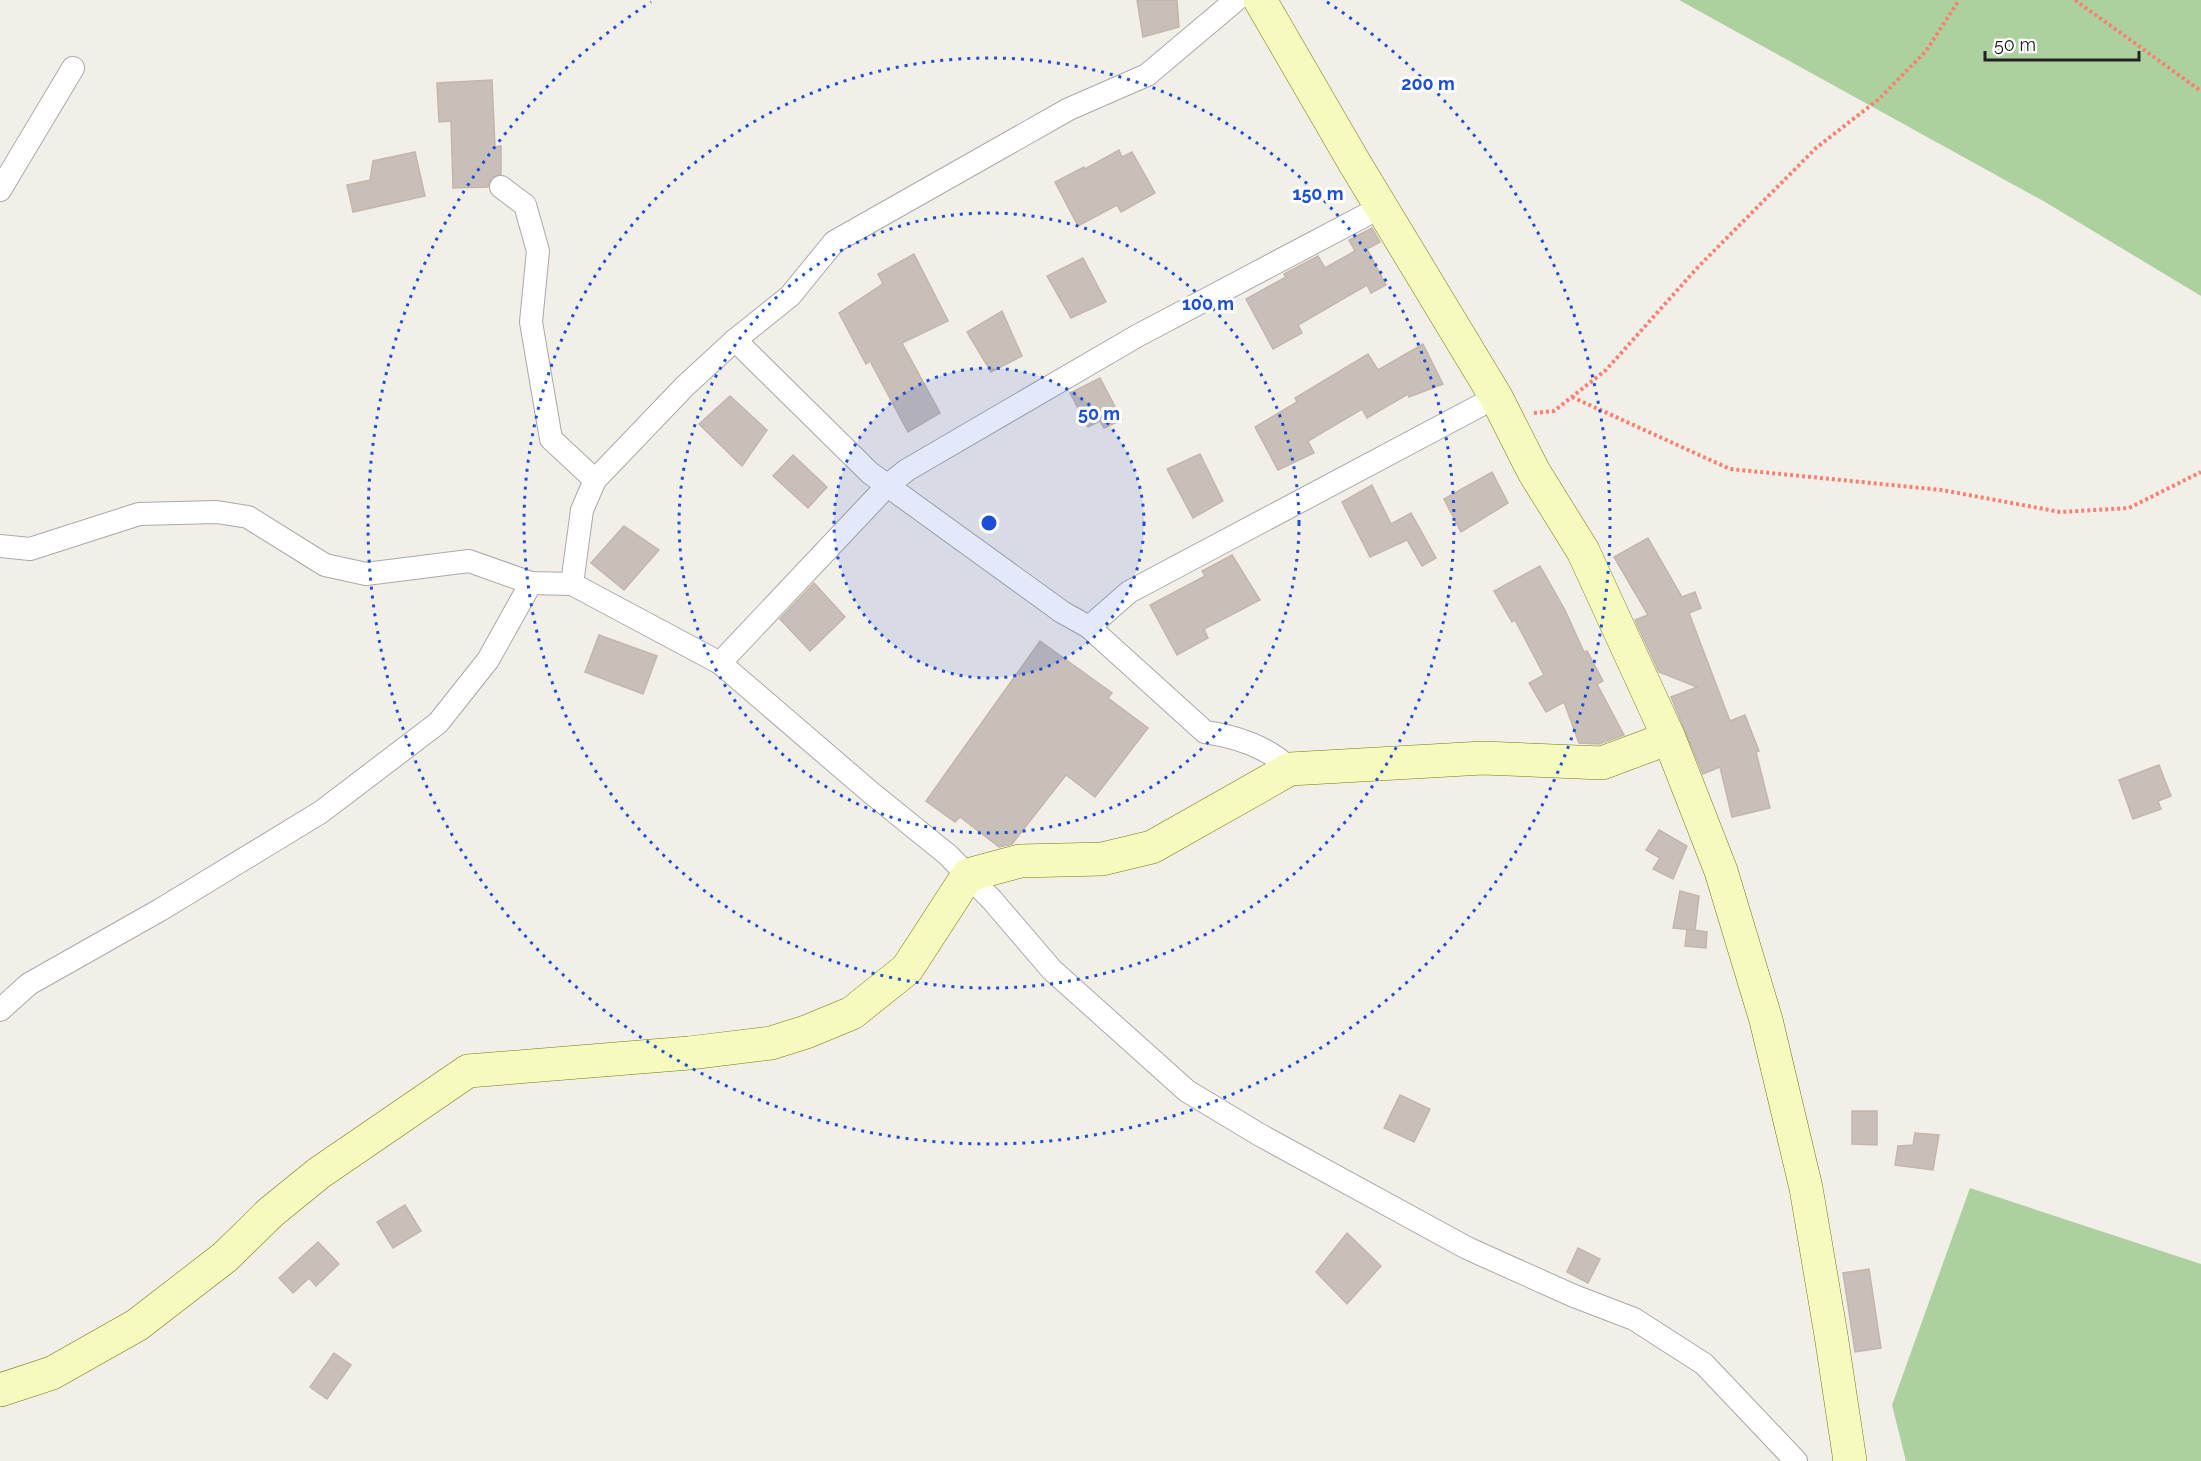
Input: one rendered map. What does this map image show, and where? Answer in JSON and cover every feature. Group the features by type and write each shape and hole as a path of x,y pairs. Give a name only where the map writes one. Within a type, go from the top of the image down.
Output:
{"street":[{"path":"572,584 582,510 595,480 685,386 735,340 790,296 834,242 1069,109 1147,75 1236,0"},
{"path":"1260,0 1501,407 1534,472 1583,550 1669,738 1721,871 1766,1020 1806,1188 1832,1335 1850,1461"},
{"path":"0,190 73,68"},
{"path":"501,187 525,205 538,251 531,322 551,439 595,480"},
{"path":"720,663 888,485 907,470 1137,336 1381,207"},
{"path":"735,340 870,473 1062,612 1089,627 1205,732 1227,735 1278,757 1290,769"},
{"path":"1089,627 1129,592 1501,407"},
{"path":"0,546 30,549 139,514 217,512 248,517 325,565 366,574 469,561 531,583 572,584 720,663 869,791 948,855 1052,969 1187,1091 1467,1248 1574,1296 1634,1319 1704,1364 1796,1461"},
{"path":"0,1010 28,984 160,910 321,812 438,723 488,660 531,583"},
{"path":"0,1390 52,1373 137,1325 225,1257 271,1212 318,1173 468,1071 689,1053 771,1043 806,1032 852,1012 907,969 968,875 1020,861 1102,859 1152,847 1290,769 1483,759 1602,763 1669,738"}],"path":[{"path":"1501,407 1554,411 1606,370 1698,267 1816,148 1878,99 1926,51 1959,0"},
{"path":"2075,0 2201,91"},
{"path":"1572,397 1730,469 1942,490 2060,512 2129,508 2201,472"}],"green space":[{"path":"1679,0 2201,0 2201,296 2045,202"},
{"path":"1970,1188 2201,1264 2201,1461 1906,1461 1892,1405"}],"building":[{"path":"1137,0 1177,0 1179,27 1143,37"},
{"path":"492,80 495,147 501,146 501,174 491,178 488,187 453,188 451,121 439,122 437,83"},
{"path":"1119,150 1122,157 1132,152 1155,193 1121,212 1117,205 1078,226 1055,182"},
{"path":"415,152 425,196 353,212 347,185 370,180 373,161"},
{"path":"1372,228 1380,242 1367,249 1386,285 1371,293 1367,285 1298,325 1302,333 1273,349 1246,299 1286,277 1284,274 1318,256 1325,268 1355,251 1349,240"},
{"path":"914,254 948,321 902,343 940,413 908,432 870,361 866,364 839,313 883,284 878,274"},
{"path":"1083,258 1106,302 1071,318 1047,276"},
{"path":"1002,311 1022,356 991,372 967,332"},
{"path":"1423,344 1443,384 1409,397 1408,394 1367,418 1362,409 1308,441 1314,453 1278,470 1255,427 1297,402 1295,398 1368,354 1378,370"},
{"path":"1100,378 1122,420 1104,428 1100,421 1088,427 1070,393"},
{"path":"730,396 767,430 742,466 699,424"},
{"path":"1200,454 1223,501 1193,518 1167,469"},
{"path":"793,455 827,487 808,508 773,476"},
{"path":"1492,472 1508,503 1461,532 1444,499"},
{"path":"1372,485 1391,524 1411,513 1436,558 1422,566 1407,540 1370,557 1342,502"},
{"path":"624,526 659,550 624,590 591,563"},
{"path":"1648,538 1682,597 1695,592 1701,608 1689,613 1730,721 1745,715 1759,751 1756,752 1770,808 1732,817 1720,767 1703,774 1671,697 1697,687 1659,672 1635,620 1648,615 1614,557"},
{"path":"1232,555 1260,600 1204,629 1208,638 1177,655 1150,605 1205,576 1202,571"},
{"path":"1540,566 1565,610 1584,652 1587,651 1603,681 1597,684 1624,735 1599,744 1579,743 1564,702 1546,712 1529,683 1544,675 1515,620 1512,622 1494,591"},
{"path":"814,583 845,617 810,651 780,619"},
{"path":"599,635 657,656 643,694 585,672"},
{"path":"1040,641 1112,693 1108,698 1148,728 1095,797 1066,775 1012,844 999,847 960,817 955,822 926,801"},
{"path":"2159,765 2171,796 2158,801 2161,809 2133,819 2119,780"},
{"path":"1659,830 1687,846 1673,879 1653,869 1660,858 1646,850"},
{"path":"1680,891 1699,896 1695,930 1673,928"},
{"path":"1687,929 1707,932 1706,948 1685,946"},
{"path":"1400,1095 1430,1109 1414,1142 1384,1128"},
{"path":"1852,1111 1877,1111 1877,1145 1852,1144"},
{"path":"1915,1133 1939,1135 1933,1170 1895,1165 1898,1146 1913,1145"},
{"path":"405,1205 421,1231 393,1248 377,1222"},
{"path":"1347,1233 1381,1266 1347,1304 1316,1272"},
{"path":"318,1242 339,1264 316,1286 309,1278 293,1293 279,1278"},
{"path":"1578,1248 1600,1259 1588,1283 1567,1272"},
{"path":"1869,1269 1881,1348 1855,1352 1843,1273"},
{"path":"334,1353 351,1365 327,1399 310,1387"}]}
